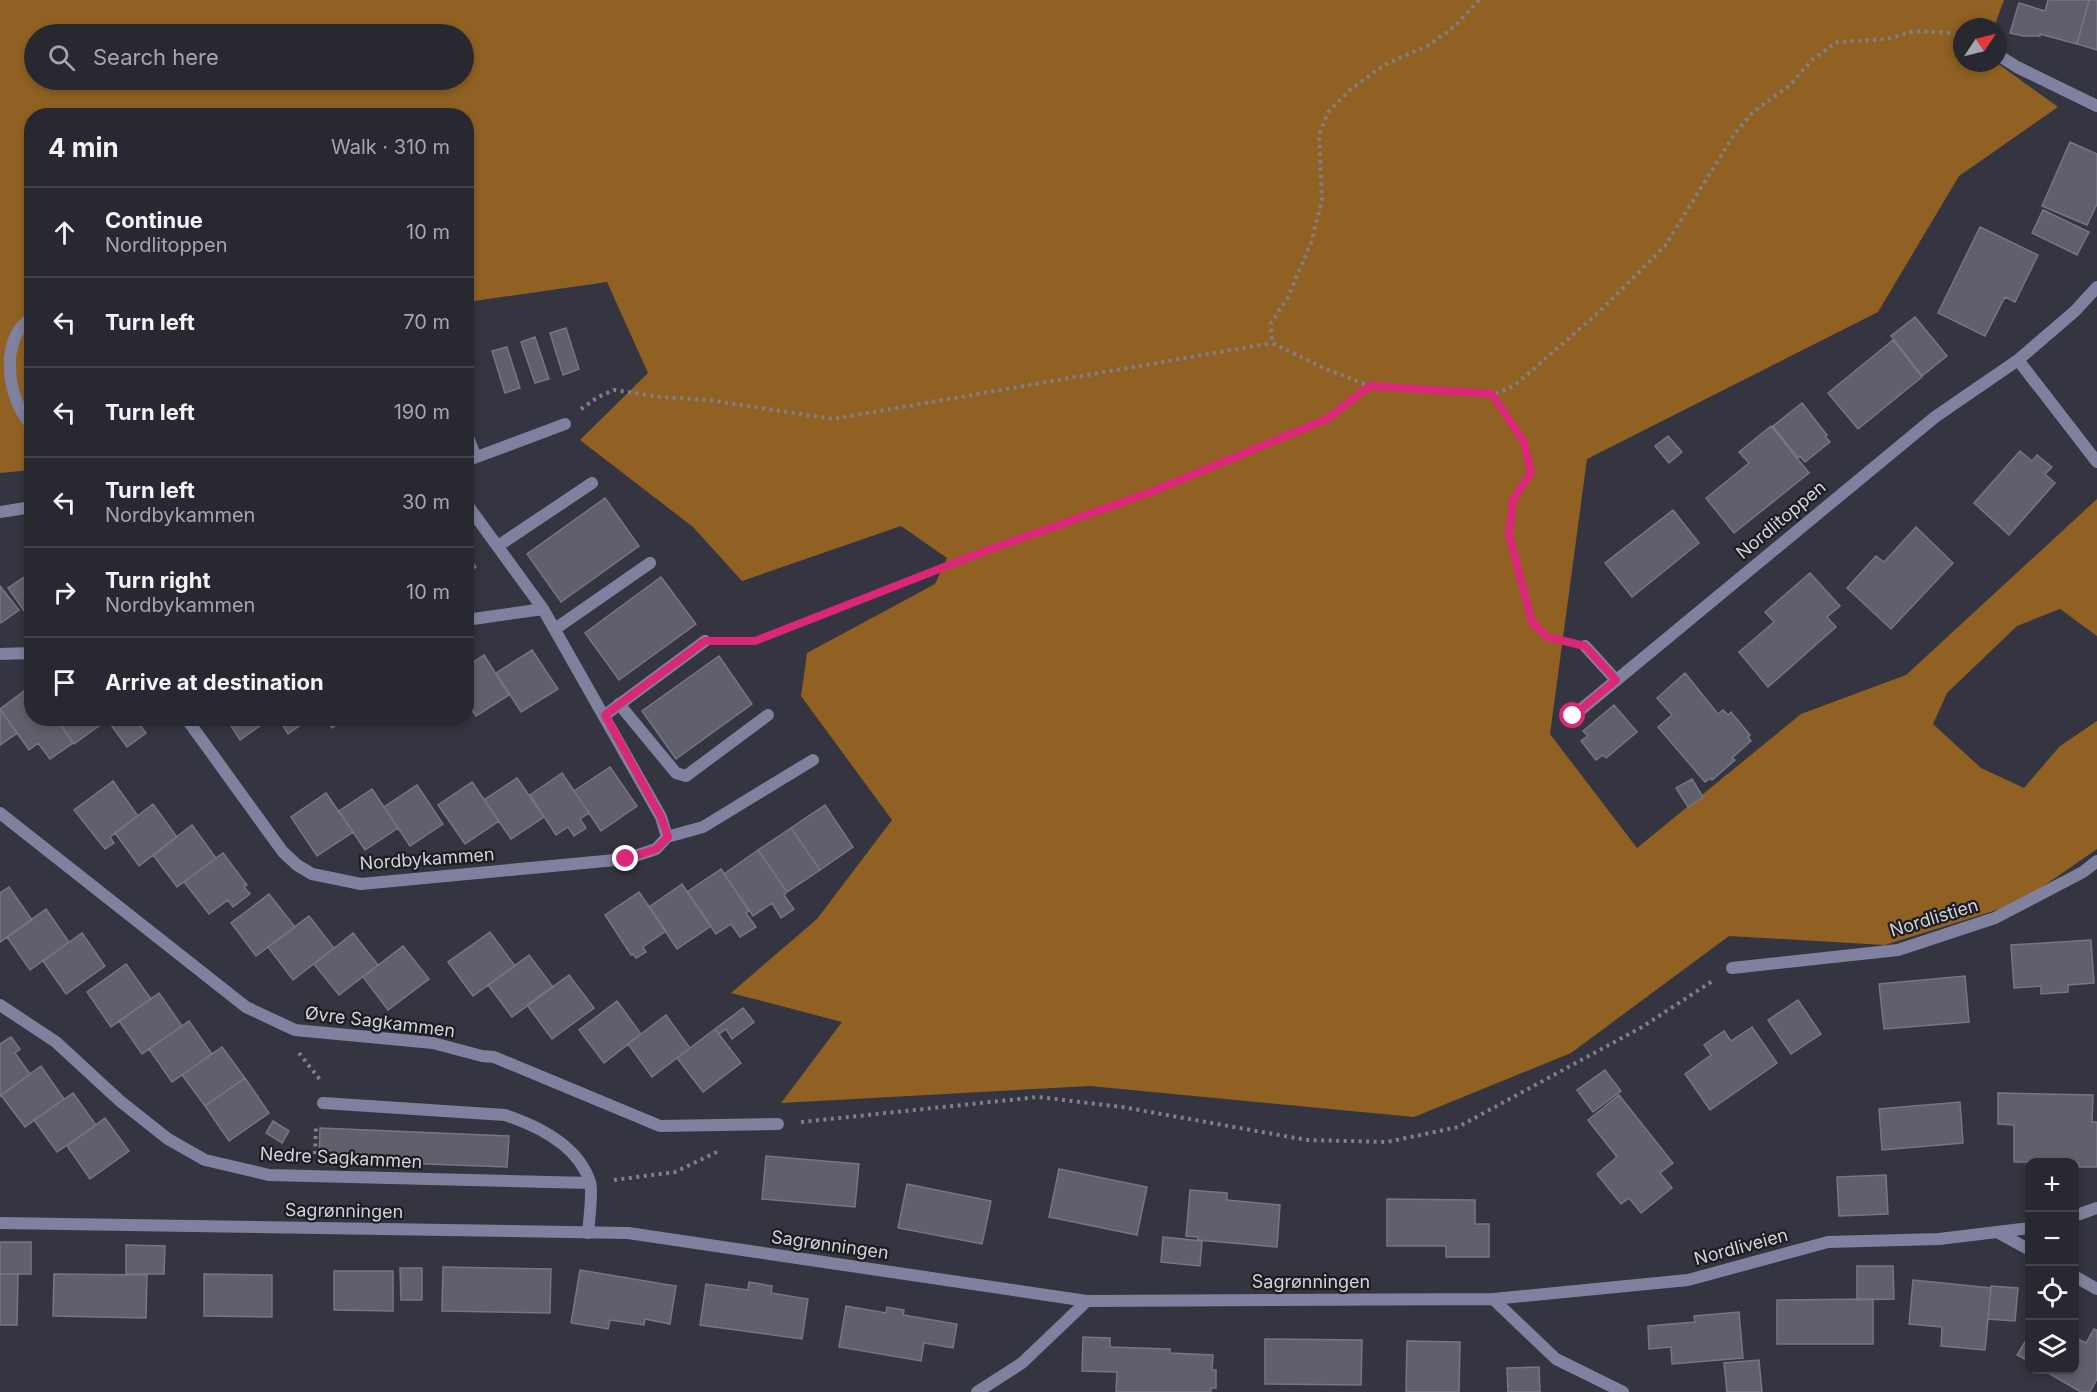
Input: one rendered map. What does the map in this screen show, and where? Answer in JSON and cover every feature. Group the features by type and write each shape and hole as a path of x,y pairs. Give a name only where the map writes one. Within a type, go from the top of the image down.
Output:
{"street":[{"path":"2007,61 2097,105"},
{"name":"Nordlitoppen","path":"1573,716 1935,417 2018,360 2074,311 2097,286"},
{"path":"24,322 14,328 4,342 3,365 9,392 24,418"},
{"path":"2018,360 2097,462"},
{"path":"474,458 565,424"},
{"path":"498,546 592,483"},
{"path":"0,512 24,508"},
{"path":"474,514 543,609 661,817 668,837"},
{"path":"555,629 650,563"},
{"path":"474,619 543,609"},
{"path":"605,715 705,641"},
{"path":"1585,646 1616,680"},
{"path":"0,654 24,654"},
{"path":"619,704 676,772 686,776 768,715"},
{"name":"Nordbykammen","path":"192,726 283,852 297,865 312,874 361,884 626,859 656,849 668,837 703,827 813,760"},
{"name":"Øvre Sagkammen","path":"0,813 246,1007 295,1030 433,1043 494,1057 660,1126 778,1124"},
{"name":"Nordlistien","path":"1732,968 1898,950 1995,918 2083,872 2097,861"},
{"name":"Nedre Sagkammen","path":"0,1005 56,1042 120,1101 168,1139 205,1160 269,1175 590,1183"},
{"path":"323,1103 505,1115 532,1124 560,1142 577,1160 590,1183 588,1233"},
{"path":"2079,1214 2097,1208"},
{"name":"Sagrønningen","path":"0,1223 628,1233 1087,1301 1493,1299"},
{"name":"Nordliveien","path":"1493,1299 1688,1280 1828,1242 1939,1239 2025,1229"},
{"path":"1997,1232 2025,1247"},
{"path":"2079,1279 2097,1289"},
{"path":"1493,1299 1556,1359 1623,1392"},
{"path":"977,1392 1022,1363 1087,1301"}],"path":[{"path":"1272,343 1271,323 1288,297 1311,243 1322,200 1319,135 1329,112 1351,89 1386,64 1429,45 1454,27 1479,0"},
{"path":"565,424 598,397 614,390 660,398 708,400 833,419 1272,343 1328,370 1370,386 1492,394 1515,385 1524,378 1599,312 1665,246 1735,133 1753,112 1790,86 1813,59 1837,42 1887,39 1915,31 1953,34"},
{"path":"705,641 755,641 980,553 1151,492 1327,419 1370,386"},
{"path":"1492,394 1524,442 1531,472 1513,500 1509,535 1532,622 1547,637 1585,646"},
{"path":"778,1124 1038,1097 1122,1107 1307,1140 1387,1142 1458,1127 1642,1027 1732,968"},
{"path":"311,1068 322,1082"},
{"path":"314,1157 316,1127"},
{"path":"590,1183 675,1172 726,1148"}],"shaded area":[{"path":"0,0 2004,0 1997,18 1953,18 1953,72 2007,70 2058,107 1959,176 1878,312 1587,459 1550,734 1637,848 1801,714 1906,675 2097,499 2097,636 2060,609 2017,626 1947,693 1933,724 1981,768 2024,788 2060,746 2097,721 2097,849 2019,903 1885,945 1729,936 1571,1053 1414,1117 1090,1086 781,1103 842,1022 731,993 817,919 892,820 801,696 807,653 935,584 947,558 901,526 742,581 693,527 580,440 648,373 607,282 474,301 474,108 24,108 24,471 0,473"}],"building":[{"path":"2048,0 2089,0 2077,44 2040,34 2040,36 2023,36 2010,33 2019,3 2045,11"},
{"path":"2089,0 2097,0 2097,50 2077,44"},
{"path":"2070,142 2097,154 2097,204 2087,225 2042,206"},
{"path":"2043,210 2089,232 2077,255 2032,233"},
{"path":"1980,227 2038,255 2015,302 2005,297 1985,336 1938,313"},
{"path":"1915,317 1947,356 1922,376 1891,336"},
{"path":"566,328 579,369 563,375 550,333"},
{"path":"535,337 549,379 535,383 521,342"},
{"path":"1893,340 1922,377 1858,429 1828,393"},
{"path":"507,347 520,388 505,393 492,351"},
{"path":"1802,403 1830,442 1805,462 1800,456 1798,458 1773,426"},
{"path":"1771,426 1809,473 1734,533 1706,498 1749,463 1739,452"},
{"path":"1668,436 1682,452 1669,463 1655,446"},
{"path":"2020,451 2032,461 2037,455 2052,467 2045,474 2055,483 2009,535 1974,503"},
{"path":"605,498 639,546 561,602 527,554"},
{"path":"1673,510 1699,543 1632,597 1605,563"},
{"path":"1916,527 1953,563 1891,629 1847,588 1876,556 1884,562"},
{"path":"1810,573 1840,606 1827,617 1836,627 1768,687 1739,652 1774,622 1765,612"},
{"path":"24,577 24,611 8,588"},
{"path":"661,577 696,624 619,680 585,633"},
{"path":"0,586 19,610 1,623 0,621"},
{"path":"532,650 558,689 521,712 496,673"},
{"path":"484,655 509,695 476,716 474,713 474,662"},
{"path":"719,656 752,704 676,759 642,711"},
{"path":"1685,673 1718,714 1723,710 1728,715 1731,712 1750,735 1748,737 1751,741 1732,758 1735,760 1712,780 1711,778 1705,782 1658,727 1672,715 1657,698"},
{"path":"24,691 24,726 61,726 73,743 50,759 38,743 29,750 0,709"},
{"path":"1614,705 1637,732 1606,758 1603,755 1596,760 1581,741 1588,736 1583,731"},
{"path":"0,709 17,733 0,745"},
{"path":"62,726 99,726 74,744"},
{"path":"112,726 141,726 146,733 127,747"},
{"path":"231,726 260,726 240,740"},
{"path":"283,726 299,726 288,734"},
{"path":"610,767 637,806 601,831 574,791"},
{"path":"562,773 589,813 580,819 586,828 574,836 568,827 556,835 530,795"},
{"path":"517,778 544,817 511,839 484,800"},
{"path":"1692,779 1703,797 1688,807 1676,788"},
{"path":"113,781 138,816 110,837 114,843 105,849 74,810"},
{"path":"472,782 499,821 465,844 438,805"},
{"path":"417,785 443,824 410,846 384,807"},
{"path":"372,789 398,828 365,850 339,811"},
{"path":"326,793 353,832 317,856 291,817"},
{"path":"153,804 177,837 139,866 115,833"},
{"path":"825,805 853,847 820,870 791,828"},
{"path":"192,825 216,858 177,887 153,855"},
{"path":"791,828 820,870 787,892 758,850"},
{"path":"758,850 787,892 784,895 794,909 781,918 772,903 753,916 724,874"},
{"path":"223,853 247,885 244,887 250,894 233,907 228,900 209,914 184,882"},
{"path":"721,869 749,911 746,913 756,927 740,937 731,924 716,934 687,892"},
{"path":"682,884 711,926 677,949 649,907"},
{"path":"9,887 32,920 0,942 0,893"},
{"path":"639,892 666,931 643,947 646,952 636,958 633,954 631,955 605,915"},
{"path":"269,894 295,927 256,956 231,923"},
{"path":"46,909 69,942 30,970 7,937"},
{"path":"309,916 334,948 293,980 268,947"},
{"path":"490,932 515,966 473,996 448,962"},
{"path":"82,933 105,966 66,994 43,961"},
{"path":"353,933 378,965 339,995 314,964"},
{"path":"2091,940 2094,983 2068,985 2068,992 2041,994 2041,986 2014,988 2011,945"},
{"path":"403,946 429,979 388,1010 363,977"},
{"path":"529,955 553,987 512,1017 488,985"},
{"path":"126,964 151,999 111,1027 87,992"},
{"path":"569,975 594,1008 552,1039 527,1005"},
{"path":"1965,976 1969,1022 1884,1029 1879,984"},
{"path":"159,993 182,1026 142,1054 119,1021"},
{"path":"1798,1000 1821,1034 1791,1054 1768,1020"},
{"path":"617,1001 641,1034 604,1063 579,1030"},
{"path":"743,1008 754,1022 732,1039 726,1029 719,1034 715,1029"},
{"path":"666,1015 690,1048 652,1077 628,1044"},
{"path":"189,1021 212,1054 172,1082 149,1049"},
{"path":"1752,1027 1777,1063 1710,1110 1685,1074 1711,1055 1704,1045 1724,1031 1731,1041"},
{"path":"715,1029 741,1063 703,1092 677,1058"},
{"path":"11,1037 20,1049 15,1053 30,1074 0,1096 0,1044"},
{"path":"222,1047 245,1078 205,1106 182,1075"},
{"path":"41,1066 64,1099 25,1127 1,1095"},
{"path":"1605,1070 1621,1091 1593,1112 1577,1090"},
{"path":"245,1078 269,1113 229,1141 205,1106"},
{"path":"73,1093 96,1125 57,1152 34,1120"},
{"path":"1998,1093 2093,1095 2092,1122 2097,1122 2097,1167 2079,1167 2079,1158 2025,1158 2025,1162 2014,1162 2014,1125 1998,1124"},
{"path":"1619,1095 1673,1163 1660,1173 1672,1188 1641,1213 1629,1198 1621,1204 1597,1174 1617,1157 1588,1120"},
{"path":"1960,1102 1963,1143 1882,1150 1879,1109"},
{"path":"105,1118 129,1151 90,1179 67,1146"},
{"path":"273,1121 289,1131 282,1143 266,1133"},
{"path":"320,1128 509,1136 507,1167 319,1160"},
{"path":"766,1156 859,1164 855,1207 762,1199"},
{"path":"1059,1169 1147,1187 1137,1235 1049,1217"},
{"path":"1886,1175 1888,1214 1839,1216 1837,1177"},
{"path":"907,1184 991,1201 982,1244 898,1228"},
{"path":"1190,1190 1227,1193 1227,1200 1280,1205 1277,1247 1198,1240 1198,1237 1186,1236"},
{"path":"1387,1199 1475,1200 1475,1224 1489,1224 1489,1257 1446,1257 1446,1246 1387,1246"},
{"path":"1163,1237 1202,1241 1200,1266 1161,1262"},
{"path":"0,1242 31,1242 31,1274 0,1274"},
{"path":"126,1245 165,1246 164,1274 126,1274"},
{"path":"1857,1266 1893,1266 1894,1299 1857,1300"},
{"path":"443,1267 551,1269 550,1313 442,1311"},
{"path":"400,1268 422,1268 422,1300 401,1300"},
{"path":"580,1270 676,1286 670,1324 645,1319 644,1325 610,1320 608,1329 571,1323"},
{"path":"334,1271 393,1271 393,1311 334,1310"},
{"path":"0,1274 18,1274 17,1325 0,1325"},
{"path":"54,1274 147,1275 146,1318 53,1316"},
{"path":"204,1274 272,1275 272,1317 204,1316"},
{"path":"1913,1280 1991,1288 1985,1350 1941,1346 1942,1327 1909,1324"},
{"path":"749,1282 772,1286 771,1293 808,1299 802,1339 700,1325 706,1284 748,1290"},
{"path":"1991,1286 2018,1288 2015,1321 1988,1319"},
{"path":"1873,1299 1873,1344 1777,1344 1777,1300"},
{"path":"846,1306 886,1313 887,1307 904,1310 903,1315 957,1324 953,1348 924,1343 921,1361 839,1347"},
{"path":"1739,1312 1743,1358 1672,1364 1671,1347 1649,1349 1648,1326 1695,1322 1694,1316"},
{"path":"2094,1329 2097,1330 2097,1379 2090,1392 2081,1392 2050,1374 2079,1374 2079,1340 2086,1343"},
{"path":"1083,1337 1110,1338 1110,1347 1170,1349 1170,1353 1213,1355 1212,1370 1216,1370 1216,1388 1211,1388 1211,1392 1116,1392 1117,1372 1082,1371"},
{"path":"1265,1339 1362,1340 1361,1385 1265,1384"},
{"path":"1407,1341 1460,1342 1459,1392 1406,1392"},
{"path":"2025,1342 2025,1359 2017,1355"},
{"path":"1759,1360 1762,1392 1727,1392 1724,1363"},
{"path":"1539,1367 1540,1392 1508,1392 1507,1368"}],"route":[{"path":"626,859 656,849 668,837 661,817 605,715 705,641 755,641 980,553 1151,492 1327,419 1370,386 1492,394 1524,442 1531,472 1513,500 1509,535 1532,622 1547,637 1585,646 1616,680 1573,716"}]}
